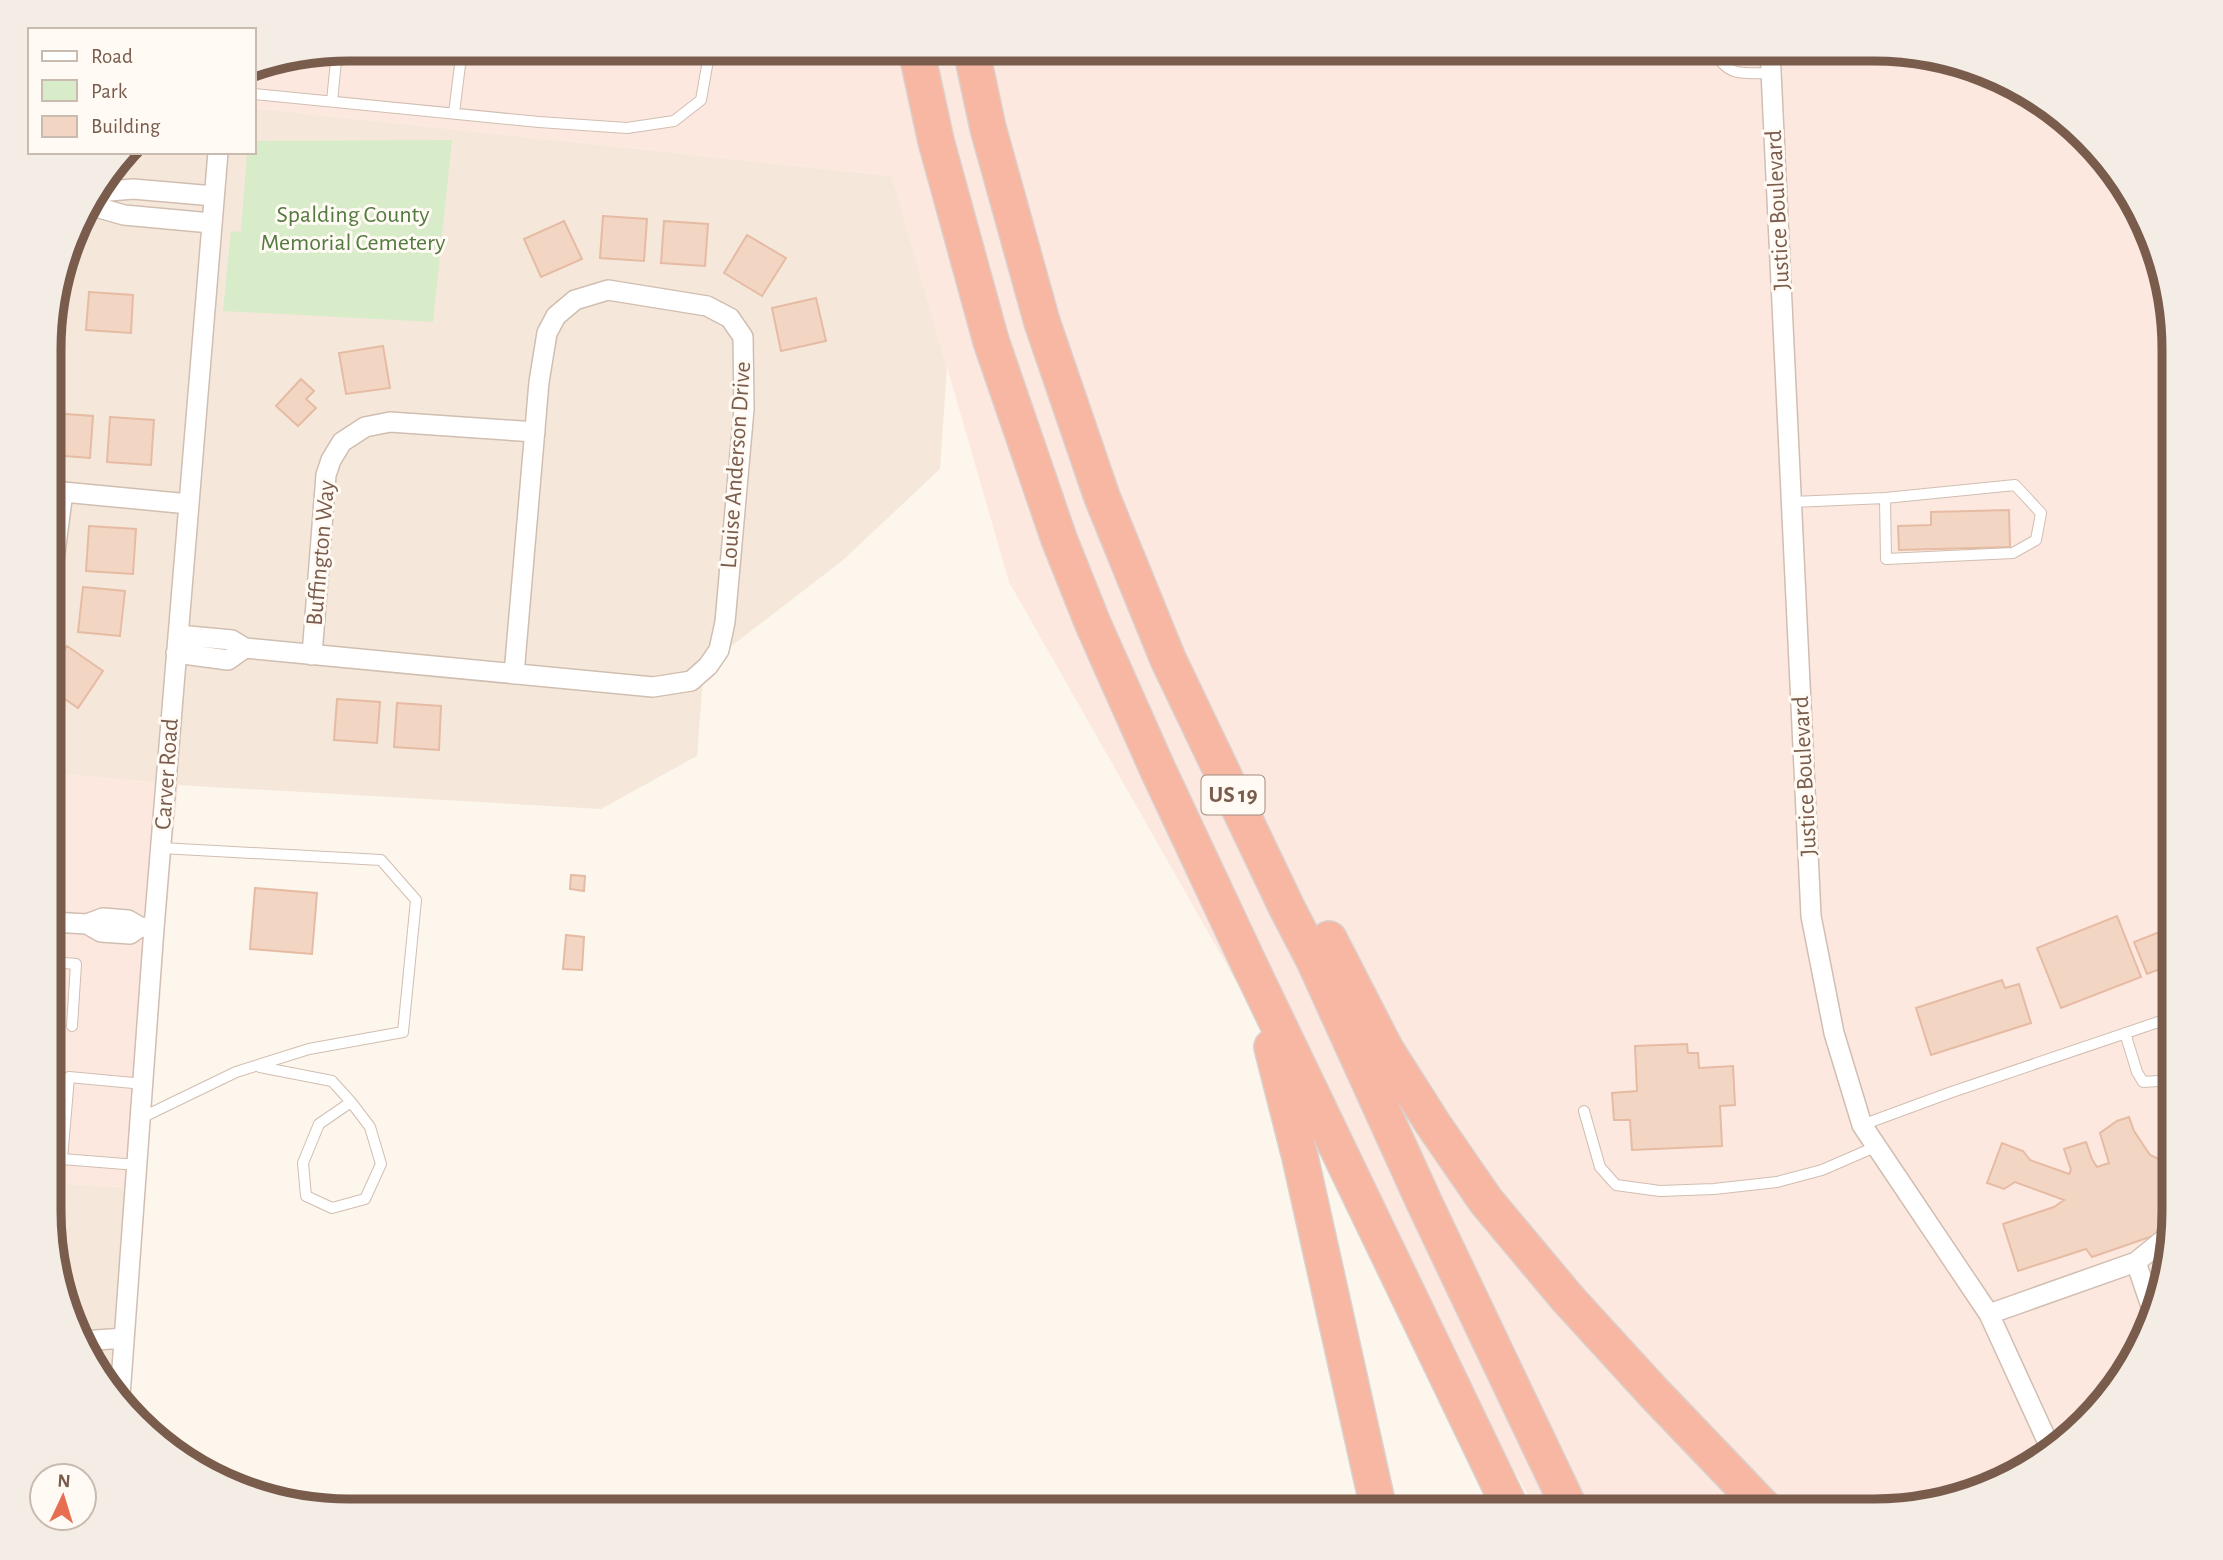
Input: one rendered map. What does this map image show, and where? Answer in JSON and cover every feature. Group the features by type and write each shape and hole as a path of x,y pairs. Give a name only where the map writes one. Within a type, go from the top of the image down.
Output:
{"highway":[{"name":"US 19","path":"919,61 936,141 991,341 1059,539 1093,624 1250,966 1506,1499"},
{"name":"US 19","path":"974,61 988,128 1042,322 1101,497 1168,659 1314,960 1424,1202 1565,1499"},
{"path":"1168,659 1267,816 1386,1050 1486,1200 1569,1299 1756,1499"},
{"path":"1250,966 1303,1170 1376,1499"}],"street":[{"name":"Justice Boulevard","path":"1770,61 1811,916 1834,1033 1862,1125 1989,1314 2047,1441"},
{"name":"Carver Road","path":"121,1386 144,1084 147,927 162,848 218,154"},
{"path":"109,191 133,189 214,196"},
{"path":"99,208 124,215 211,223"},
{"name":"Louise Anderson Drive","path":"177,644 228,660 245,648 312,655 514,674 653,687 691,681 708,666 719,650 725,622 744,409 743,337 730,318 707,306 608,290 575,300 556,316 547,333 539,382 514,674"},
{"name":"Buffington Way","path":"312,655 326,475 342,442 365,427 390,422 535,432"},
{"path":"61,492 189,504"},
{"path":"61,923 87,924 103,918 128,920 147,927"},
{"path":"1989,1314 2136,1262 2160,1243"},
{"path":"2136,1262 2149,1296"},
{"path":"92,1340 124,1338"}],"lane":[{"path":"454,113 460,61"},
{"path":"256,94 627,128 674,121 701,100 708,61"},
{"path":"1722,61 1736,74 1771,73"},
{"path":"332,101 336,62"},
{"path":"1793,502 1885,498 2015,485 2041,513 2036,540 2013,553 1886,559 1885,498"},
{"path":"141,1118 236,1072 309,1049 403,1032 416,900 382,860 162,848"},
{"path":"61,963 76,964 72,1026"},
{"path":"1862,1125 2162,1021"},
{"path":"2125,1033 2137,1072 2143,1082 2162,1081"},
{"path":"256,1066 332,1081 351,1102 370,1126 381,1164 365,1199 332,1208 306,1196 303,1163 319,1124 351,1102"},
{"path":"137,1165 62,1159 67,1091 69,1077 144,1084"},
{"path":"1584,1111 1600,1167 1616,1185 1660,1191 1714,1189 1777,1182 1822,1170 1875,1147"}],"shaded area":[{"path":"349,61 1874,61 1930,67 1984,83 2034,110 2078,145 2113,189 2140,239 2152,274 2161,330 2162,1211 2156,1267 2140,1321 2113,1371 2078,1415 2034,1450 2001,1469 1949,1489 1912,1496 1874,1499 1530,1499 1009,582 892,176 256,108 256,77 293,67"},
{"path":"256,108 892,176 947,367 940,469 842,561 704,667 697,756 601,809 178,785 61,774 61,349 64,311 71,274 83,239 110,189 137,154 256,154"},
{"path":"61,774 178,785 142,1188 61,1184"},
{"path":"61,1184 142,1188 124,1390 91,1338 71,1286 62,1230"}],"green space":[{"name":"Spalding County Memorial Cemetery","path":"452,140 433,322 223,311 231,231 241,232 247,154 256,154 256,141"}],"building":[{"path":"603,216 647,219 644,261 600,258"},
{"path":"564,221 582,259 541,277 524,239"},
{"path":"664,221 708,224 705,266 661,263"},
{"path":"747,235 786,258 762,296 724,273"},
{"path":"89,292 133,295 131,333 86,330"},
{"path":"816,298 826,341 781,351 772,308"},
{"path":"383,346 390,388 346,394 339,353"},
{"path":"301,379 314,391 306,399 316,408 298,426 276,406"},
{"path":"61,414 93,416 90,458 61,456"},
{"path":"110,417 154,420 151,465 107,462"},
{"path":"2009,510 2010,547 1899,550 1898,526 1931,525 1931,512"},
{"path":"89,526 136,529 133,574 86,571"},
{"path":"83,587 125,591 120,636 78,632"},
{"path":"67,646 103,671 78,708 61,696 61,655"},
{"path":"337,699 380,702 377,743 334,740"},
{"path":"397,703 441,706 439,750 394,747"},
{"path":"571,875 585,876 584,891 570,889"},
{"path":"255,888 317,893 312,954 250,949"},
{"path":"2117,916 2141,977 2061,1008 2037,948"},
{"path":"2162,931 2162,968 2147,974 2134,942"},
{"path":"566,935 584,937 582,970 563,969"},
{"path":"2002,980 2005,988 2019,984 2031,1023 1931,1055 1916,1008"},
{"path":"1687,1044 1688,1053 1698,1053 1699,1068 1733,1066 1735,1105 1720,1106 1722,1146 1632,1150 1630,1120 1614,1120 1612,1093 1637,1091 1635,1046"},
{"path":"2129,1117 2134,1131 2150,1155 2159,1159 2162,1168 2161,1233 2092,1257 2086,1249 2018,1271 2003,1224 2054,1207 2064,1200 2015,1182 2004,1189 1987,1183 2002,1143 2023,1151 2030,1160 2069,1174 2071,1170 2064,1149 2086,1142 2097,1167 2109,1163 2100,1133 2117,1121"}]}
